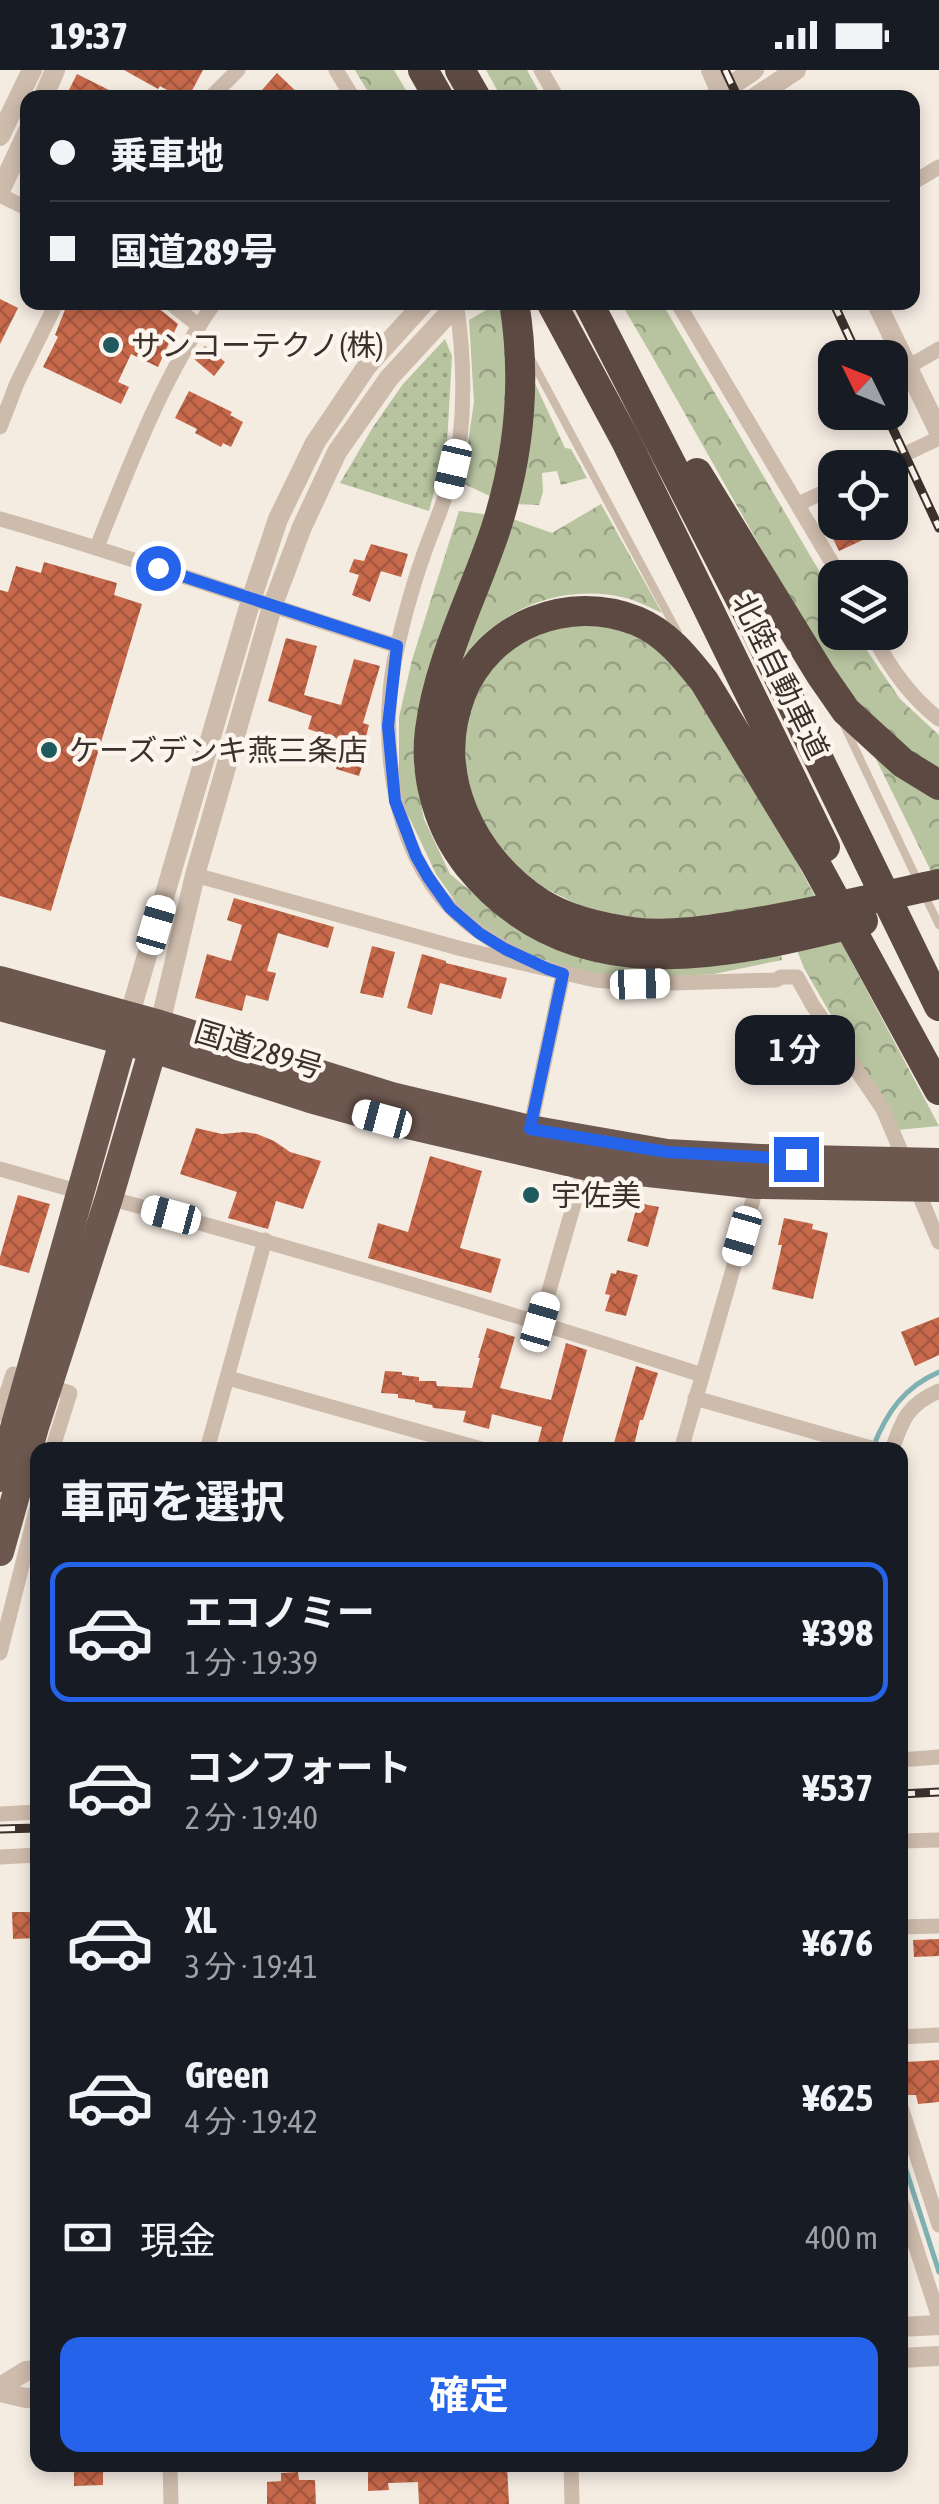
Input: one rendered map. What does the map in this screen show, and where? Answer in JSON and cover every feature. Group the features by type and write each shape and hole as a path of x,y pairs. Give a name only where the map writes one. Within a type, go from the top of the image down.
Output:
{"highway":[{"path":"515,310 522,384 510,477 496,527 446,662 430,733 429,766 435,799 463,858 494,894 533,924 564,938 645,955 690,954 774,942 939,903"},
{"name":"北陸自動車道","path":"555,310 626,441 824,862"},
{"name":"北陸自動車道","path":"592,310 746,608 939,1006"},
{"path":"602,310 821,675 846,710 872,736 903,763 939,785"},
{"path":"939,884 777,919 670,933 604,927 556,911 496,867 465,821 456,794 450,741 462,690 489,651 508,634 558,613 612,613 640,622 663,636 704,681 824,862 871,953 939,1087"},
{"name":"国道289号","path":"0,980 126,1030"},
{"name":"国道289号","path":"0,1008 126,1030 530,1129 758,1172"},
{"name":"国道289号","path":"0,1552 80,1192 126,1030"},
{"name":"国道289号","path":"156,1037 310,1100 585,1166 920,1179 939,1162"},
{"name":"国道289号","path":"0,1478 109,1198 156,1037"}],"street":[{"path":"218,90 238,70"},
{"path":"724,90 754,70"},
{"path":"0,136 20,95"},
{"path":"0,193 20,149"},
{"path":"0,427 52,310"},
{"path":"179,310 199,326"},
{"path":"96,547 132,461 210,310"},
{"path":"126,1030 278,519 315,443 366,366 417,310"},
{"path":"156,1037 196,875 272,607 302,527 337,452 388,378 451,310"},
{"path":"458,310 460,441 447,497 433,528 397,646 388,726 395,801 416,856 450,908 505,949 556,972"},
{"path":"682,310 831,560"},
{"path":"880,310 894,340"},
{"path":"908,451 939,435 908,368 939,349"},
{"path":"798,504 818,495"},
{"path":"0,520 96,547 397,646"},
{"path":"881,650 925,708 939,720"},
{"path":"196,875 556,972 640,984 797,977 883,1109 920,1179 939,1242"},
{"path":"530,1129 556,972"},
{"path":"540,1322 585,1166"},
{"path":"0,1169 80,1192"},
{"path":"683,1442 758,1172"},
{"path":"109,1198 540,1322 702,1375"},
{"path":"209,1442 265,1240"},
{"path":"0,1414 13,1374 70,1393 55,1442"},
{"path":"228,1378 456,1442"},
{"path":"895,1442 905,1416 916,1403 939,1391"},
{"path":"695,1398 844,1442"},
{"path":"0,1653 30,1535"},
{"path":"908,1759 939,1757"},
{"path":"0,1814 30,1812"},
{"path":"908,1841 939,1840"},
{"path":"0,1857 30,1855"},
{"path":"908,1927 939,1926"},
{"path":"908,2038 939,2036"},
{"path":"908,2129 939,2225"},
{"path":"920,2166 939,2164"},
{"path":"908,2223 939,2322 908,2326"},
{"path":"908,2358 939,2356"},
{"path":"0,2390 30,2370"},
{"path":"0,2390 30,2398"},
{"path":"170,2472 171,2504"},
{"path":"571,2472 572,2504"}],"lane":[{"path":"520,340 704,681"},
{"path":"821,675 939,925"}],"green space":[{"path":"355,70 394,70 406,90 367,90"},
{"path":"486,70 527,70 538,90 497,90"},
{"path":"486,310 501,310 508,358 509,394 492,497 462,483 474,402 469,320"},
{"path":"625,310 666,310 818,569 818,646"},
{"path":"445,339 452,356 447,444 429,511 340,483 403,384"},
{"path":"532,377 565,448 571,449 587,478 561,485 557,471 542,473 539,505 512,504"},
{"path":"601,504 662,613 630,599 603,594 580,594 536,603 516,612 480,640 462,663 444,700 510,518 552,533"},
{"path":"459,511 491,515 419,719 414,767 424,819 450,874 531,937 781,954 782,960 714,974 645,978 591,974 524,954 463,912 436,874 401,800 399,785 399,717 412,660"},
{"path":"563,621 601,621 662,645 756,787 816,898 714,918 659,921 589,910 536,884 507,857 477,812 466,769 464,719 497,656"},
{"path":"821,650 867,650 900,699 939,735 939,769 908,750 880,725"},
{"path":"874,755 939,798 939,870 931,871"},
{"path":"839,938 939,1126 897,1130 804,968 796,948"}],"building":[{"path":"124,70 203,70 192,90 167,90 160,86 158,89"},
{"path":"277,73 295,90 262,90"},
{"path":"77,74 109,90 69,90"},
{"path":"0,299 18,308 0,344"},
{"name":"サンコーテクノ(株)","path":"65,310 160,310 178,324 158,367 131,354 118,382 129,387 121,404 43,367 58,337 55,335"},
{"path":"205,346 225,362 214,376 194,359"},
{"path":"189,391 232,412 230,415 243,422 231,447 223,443 221,447 175,418"},
{"path":"834,540 863,540 839,551"},
{"path":"371,544 408,554 401,577 381,571 370,602 352,595 359,575 349,572 354,559 364,561"},
{"name":"ケーズデンキ燕三条店","path":"44,562 117,583 114,595 142,604 51,911 0,896 0,590 8,592 16,566 41,573"},
{"path":"286,638 317,646 304,695 341,705 354,659 380,666 363,723 369,725 364,745 368,746 359,776 336,769 344,741 308,729 312,716 268,701"},
{"path":"234,898 334,927 328,948 278,933 267,971 276,973 268,1001 246,995 242,1011 195,998 207,954 231,961 242,925 227,920"},
{"path":"372,946 395,952 383,998 360,993"},
{"path":"422,954 507,978 501,999 440,983 432,1015 407,1008"},
{"path":"196,1128 222,1134 257,1134 290,1152 321,1161 303,1209 276,1201 268,1229 228,1218 237,1192 180,1174"},
{"path":"430,1156 482,1171 460,1248 501,1259 491,1293 368,1258 378,1223 408,1232"},
{"path":"18,1195 50,1204 29,1273 0,1265"},
{"path":"638,1203 659,1207 648,1247 627,1241"},
{"path":"784,1218 813,1224 812,1229 828,1233 813,1299 772,1289"},
{"path":"617,1270 638,1275 626,1316 605,1311 611,1273 616,1274"},
{"path":"939,1317 939,1355 915,1366 901,1332"},
{"path":"487,1328 515,1337 500,1388 551,1400 566,1343 587,1350 562,1442 538,1442 542,1427 492,1414 489,1429 463,1422 466,1411 433,1408 398,1398 398,1394 381,1393 385,1371 419,1377 419,1381 436,1381 437,1386 472,1388"},
{"path":"636,1366 658,1373 635,1442 614,1442"},
{"path":"12,1912 30,1912 30,1938 13,1939"},
{"path":"939,1939 939,1956 914,1957 913,1940"},
{"path":"939,2060 939,2102 918,2104 916,2095 908,2095 908,2062"},
{"path":"74,2472 103,2472 103,2485 74,2486"},
{"path":"298,2472 299,2480 315,2480 316,2504 267,2504 267,2482 281,2481 281,2473"},
{"path":"368,2472 507,2472 509,2504 419,2504 418,2482 388,2483 389,2490 368,2491"}],"waterway":[{"path":"875,1442 898,1402 916,1385 939,1372"},
{"path":"908,2176 939,2272"}],"railway":[{"path":"725,70 734,90"},
{"path":"837,310 851,340"},
{"path":"893,430 939,528"},
{"path":"908,1794 939,1792"},
{"path":"0,1829 30,1828"}],"place":[{"name":"サンコーテクノ(株)","path":"111,345"},
{"name":"ケーズデンキ燕三条店","path":"49,750"},
{"name":"宇佐美","path":"531,1195"}],"route":[{"path":"158,568 397,646 388,726 395,801 416,856 450,908 479,933 563,974 530,1129 667,1152 796,1159"}]}
